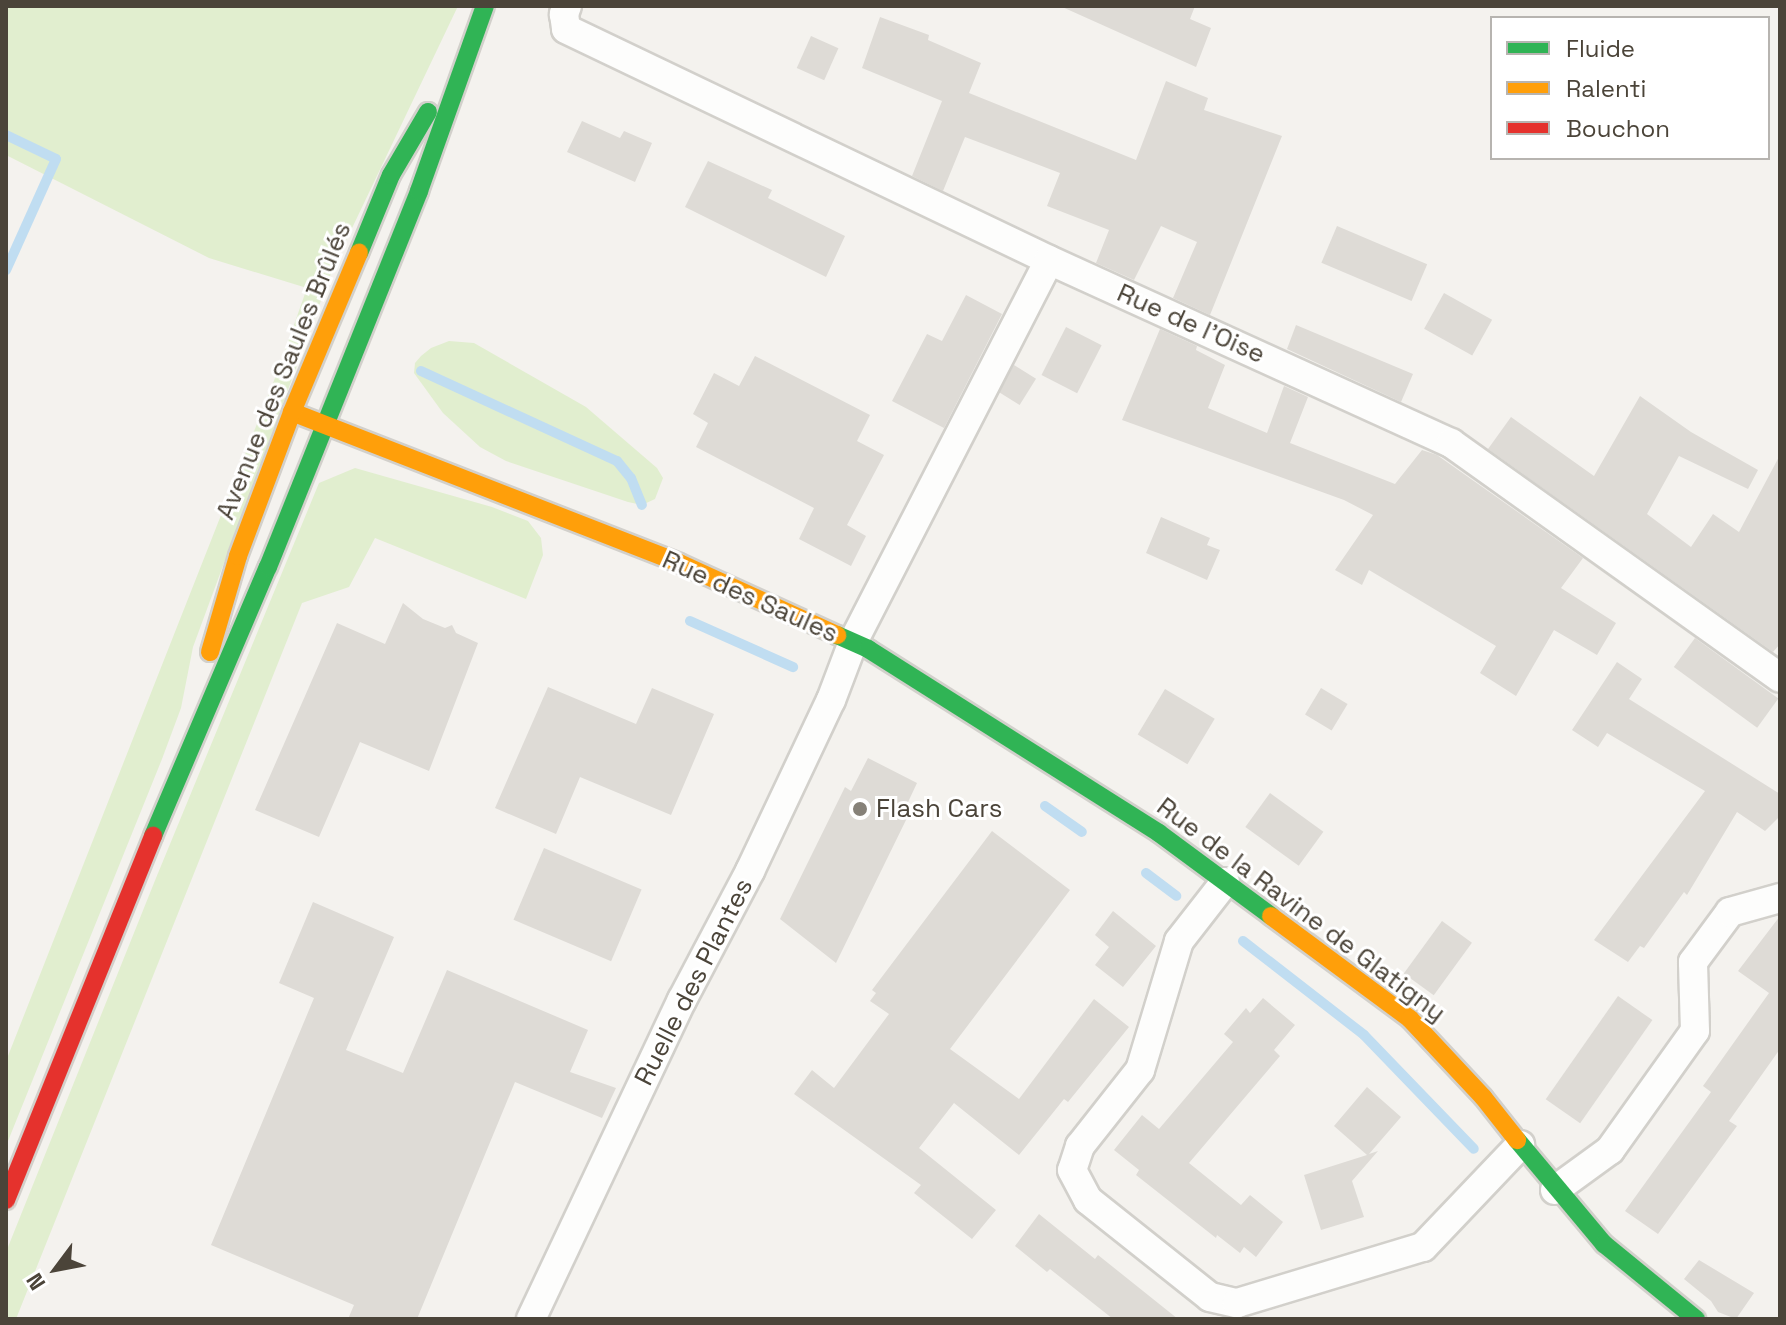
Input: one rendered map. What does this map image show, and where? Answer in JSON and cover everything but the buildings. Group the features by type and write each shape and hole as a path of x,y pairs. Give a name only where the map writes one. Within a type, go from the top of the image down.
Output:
{"main road":[{"name":"Avenue des Saules Brûlés","path":"6,1200 189,746 232,655 325,426 419,191 485,6"},
{"name":"Avenue des Saules Brûlés","path":"189,746 221,610 292,412 391,175 473,35"},
{"name":"Rue des Saules","path":"292,412 679,563 853,642"},
{"name":"Rue de la Ravine de Glatigny","path":"853,642 889,660 1159,833 1410,1019 1442,1050 1555,1190 1604,1244 1696,1319"}],"street":[{"name":"Rue de l'Oise","path":"567,18 1049,260 1451,443 1780,678"},
{"name":"Rue des Saules","path":"853,642 1049,260"},
{"name":"Ruelle des Plantes","path":"531,1319 682,1000 750,871 831,700 853,642"},
{"path":"1225,882 1179,941 1140,1070 1080,1146 1072,1170 1088,1200 1210,1297 1237,1303 1423,1247 1520,1145"},
{"path":"1555,1190 1610,1150 1695,1031 1693,962 1730,912 1780,898"}],"green space":[{"path":"6,6 458,6 333,268 193,647 181,708 6,1146 6,1061 277,373 307,288 209,258 6,155"},
{"path":"449,341 474,343 586,407 657,468 663,478 655,499 642,505 628,502 506,461 480,447 443,413 414,373 415,363 421,356"},
{"path":"355,468 492,507 528,521 541,538 543,555 526,599 375,538 349,587 302,603 16,1319 6,1319 6,1252 156,878 319,483"}],"waterway":[{"path":"6,135 56,159 6,270"},
{"path":"421,371 617,461 631,478 642,505"},
{"path":"690,621 793,667"},
{"path":"1045,806 1082,832"},
{"path":"1146,873 1176,896"},
{"path":"1243,941 1364,1035 1474,1149"}],"traffic: fast":[{"path":"153,836 268,567 419,191 485,6"},
{"path":"359,253 391,175 428,112"},
{"path":"837,635 868,649 1159,833 1271,916"},
{"path":"1517,1140 1604,1244 1696,1319"}],"traffic: slow":[{"path":"210,652 238,556 292,412 359,253"},
{"path":"292,412 679,563 837,635"},
{"path":"1271,916 1410,1019 1483,1097 1517,1140"}],"traffic: jam":[{"path":"6,1200 153,836"}],"place":[{"name":"Flash Cars","path":"860,809"}]}
